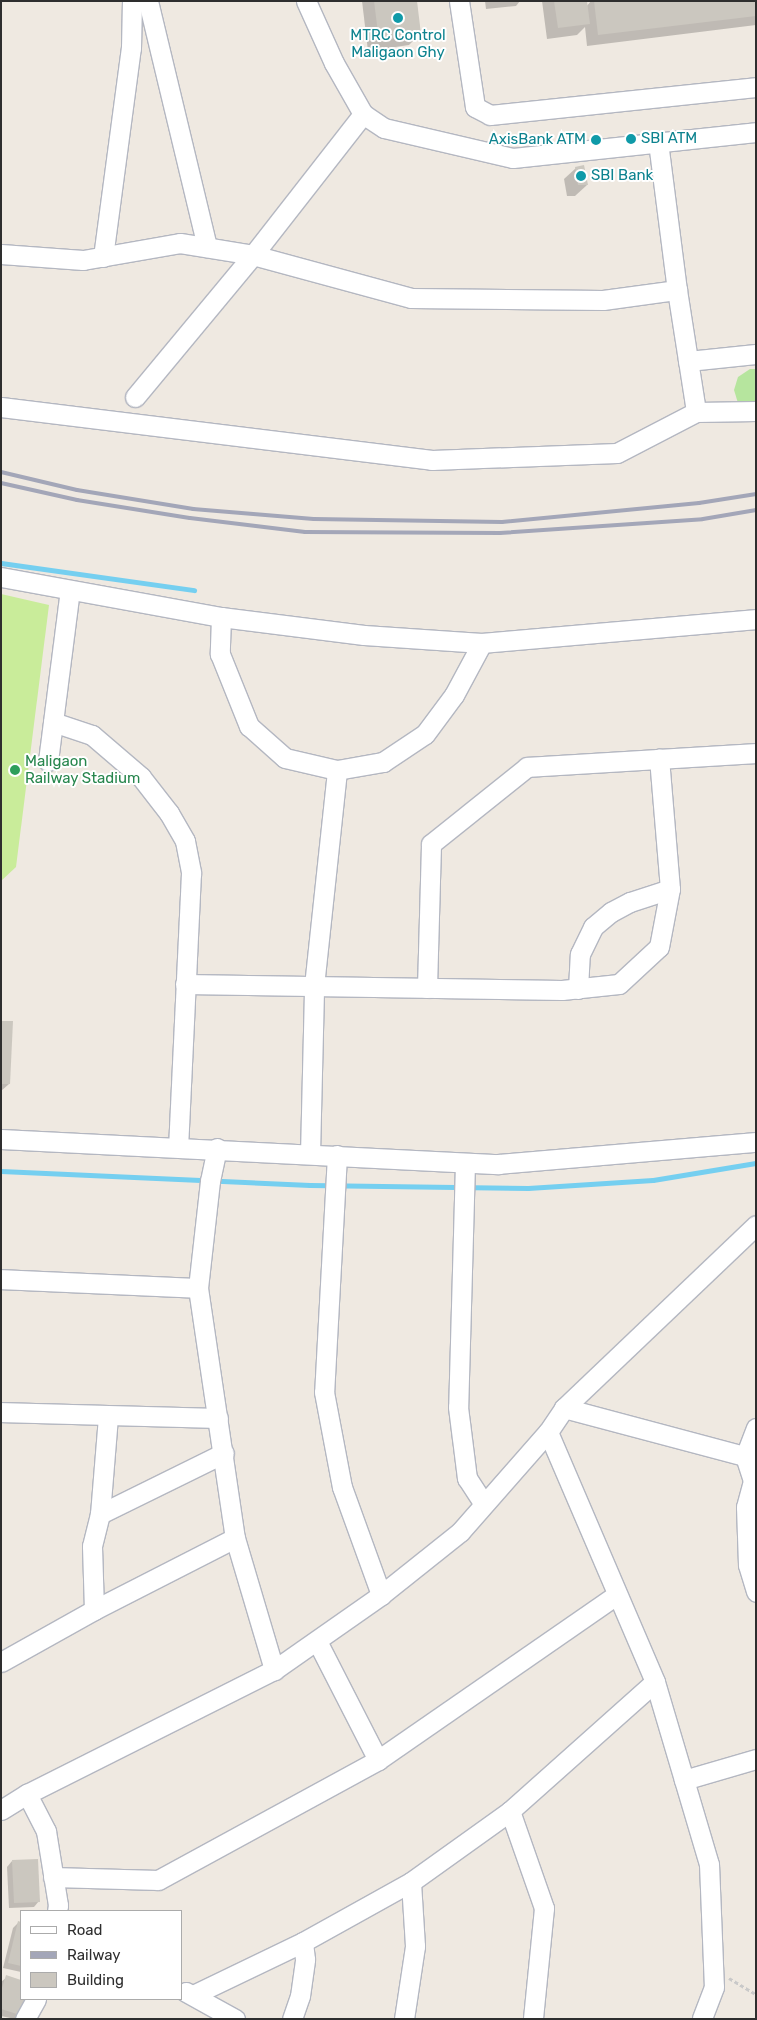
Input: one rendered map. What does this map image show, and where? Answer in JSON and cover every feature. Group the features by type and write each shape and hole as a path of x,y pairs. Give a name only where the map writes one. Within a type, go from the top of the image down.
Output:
{"street":[{"path":"103,257 131,48 132,1"},
{"path":"148,1 207,247"},
{"path":"306,1 334,63 363,114 384,128 513,158 756,132"},
{"path":"459,1 475,108 490,114 756,87"},
{"path":"135,398 253,255 363,114"},
{"path":"658,142 677,290 696,412"},
{"path":"1,254 83,260 180,243 253,255 411,298 603,300 677,290"},
{"path":"688,362 756,354"},
{"path":"1,407 432,460 617,453 696,412 756,410"},
{"path":"1,577 221,617 364,634 482,643 756,619"},
{"path":"48,762 70,590"},
{"path":"221,617 220,654 249,726 286,758 336,770 383,762 426,734 454,695 482,643"},
{"path":"53,722 92,735 141,777 170,813 185,841 191,873 178,1146"},
{"path":"427,988 431,844 527,767 756,753"},
{"path":"186,984 562,990 619,984 659,947 670,889 659,758"},
{"path":"310,1154 314,986 336,770"},
{"path":"578,989 580,954 593,927 611,912 630,902 670,889"},
{"path":"1,1139 218,1148 498,1164 756,1142"},
{"path":"218,1148 210,1181 198,1288 224,1453 235,1538 274,1670"},
{"path":"337,1155 324,1392 342,1488 380,1595"},
{"path":"465,1163 458,1407 467,1478 484,1504"},
{"path":"1,1810 27,1794 274,1670 380,1595 460,1532 548,1432 564,1408 756,1225"},
{"path":"1,1279 198,1288"},
{"path":"564,1408 745,1456"},
{"path":"1,1412 218,1418"},
{"path":"94,1610 92,1546 100,1514 108,1416"},
{"path":"756,1428 745,1456 753,1481 746,1507 748,1565 756,1592"},
{"path":"548,1432 616,1595 655,1682 709,1864 714,1987 702,2019"},
{"path":"100,1514 224,1453"},
{"path":"1,1662 94,1610 235,1538"},
{"path":"53,1877 158,1880 378,1760 616,1595"},
{"path":"318,1640 378,1760"},
{"path":"187,1993 303,1942 411,1882 510,1811 655,1682"},
{"path":"684,1780 756,1759"},
{"path":"27,1794 46,1831 58,1905 57,1910"},
{"path":"510,1811 544,1908 533,2019"},
{"path":"404,2019 415,1946 411,1882"},
{"path":"292,2019 300,1996 306,1959 303,1942"},
{"path":"187,1993 235,2019"}],"path":[{"path":"714,1987 729,1978 756,1994"}],"green space":[{"path":"750,369 756,369 756,410 738,403 734,390 738,377"},
{"name":"Maligaon Railway Stadium","path":"1,594 49,605 16,867 1,881"}],"building":[{"name":"MTRC Control Maligaon Ghy","path":"374,1 417,1 421,34 379,41"},
{"path":"554,1 587,1 590,24 558,28"},
{"path":"594,1 756,1 756,16 598,35"},
{"name":"SBI Bank","path":"584,165 588,185 578,185 575,167"},
{"path":"1,1021 13,1021 10,1084 1,1084"},
{"path":"38,1859 40,1902 14,1903 12,1860"},
{"path":"18,1921 20,1922 20,1966 8,1963"},
{"path":"6,1975 20,1980 20,2000 26,2000 20,2015 1,2009 1,1991"}],"waterway":[{"path":"1,563 194,590"},
{"path":"1,1171 310,1185 528,1188 653,1180 756,1163"}],"railway":[{"path":"1,472 77,490 193,509 314,519 502,522 699,503 756,494"},
{"path":"1,483 77,500 190,518 305,532 500,533 703,519 756,510"}],"place":[{"name":"MTRC Control Maligaon Ghy","path":"398,18"},
{"name":"SBI ATM","path":"631,139"},
{"name":"AxisBank ATM","path":"596,140"},
{"name":"SBI Bank","path":"581,176"},
{"name":"Maligaon Railway Stadium","path":"15,770"}]}
